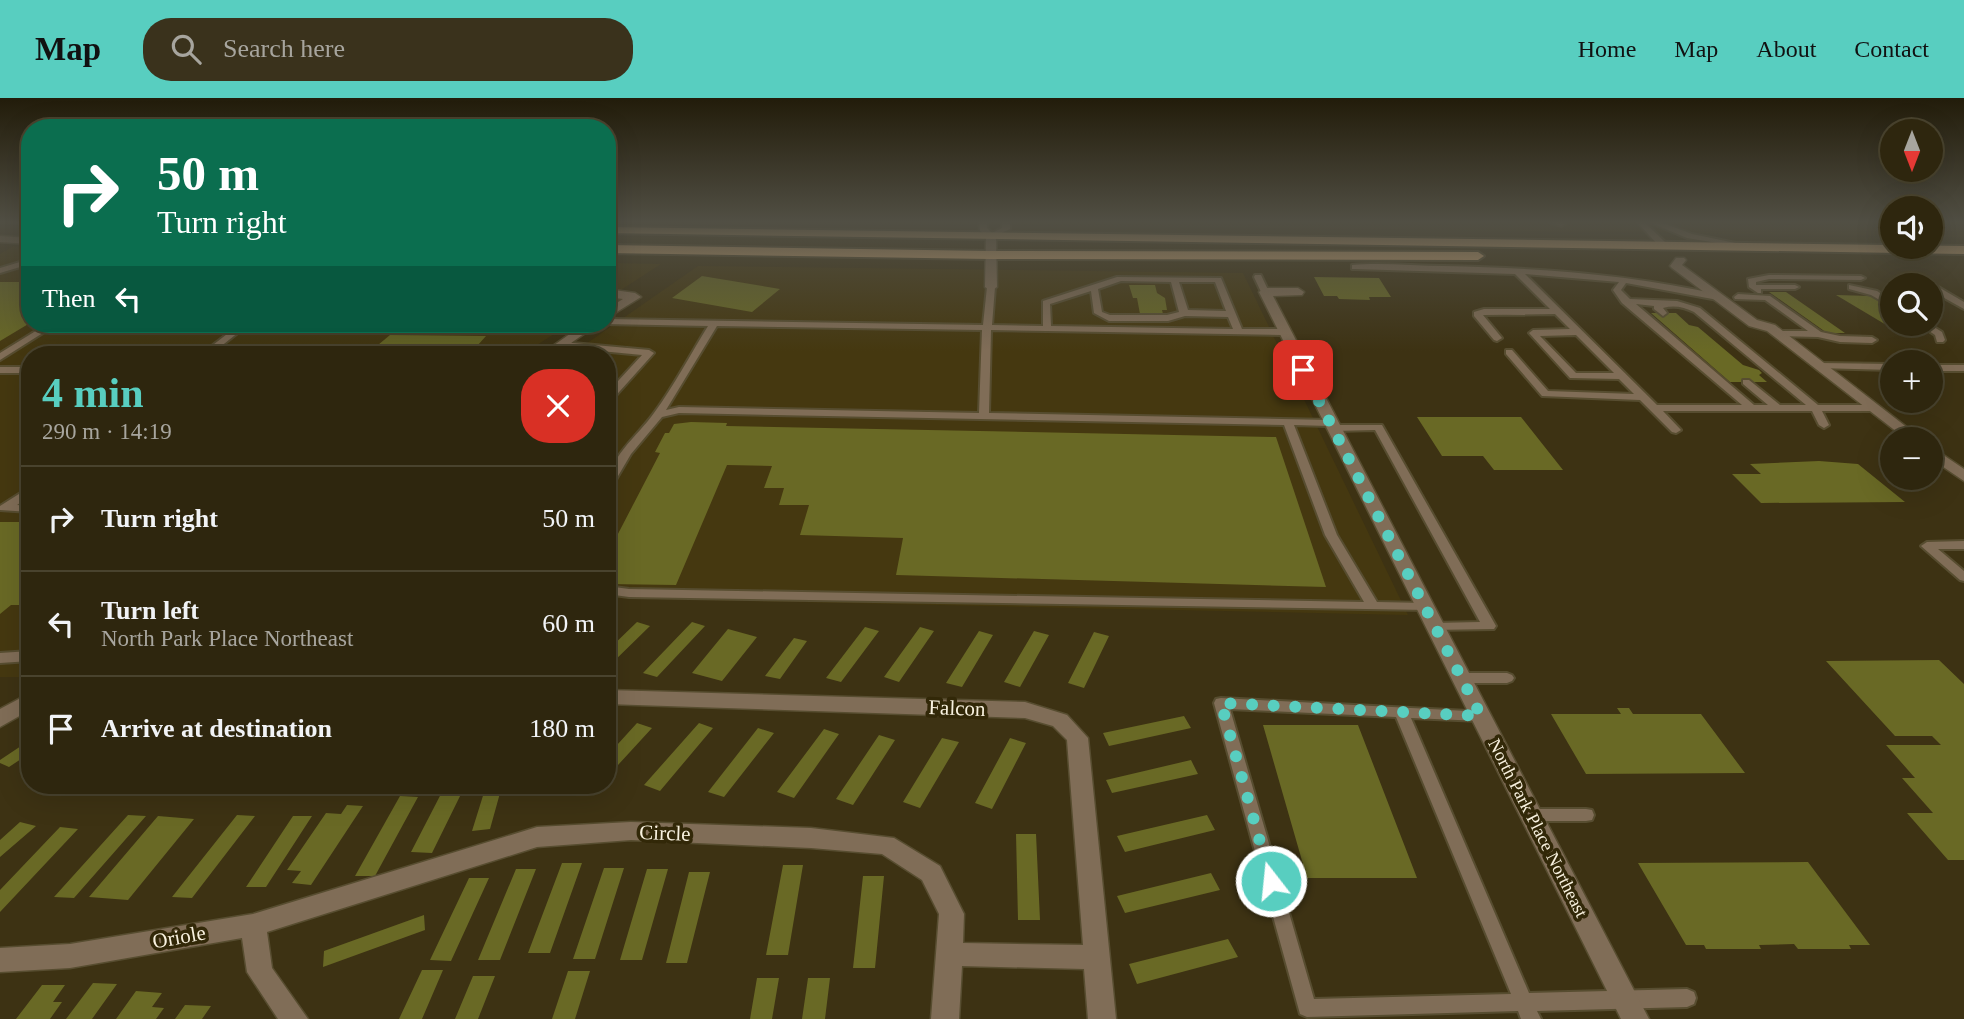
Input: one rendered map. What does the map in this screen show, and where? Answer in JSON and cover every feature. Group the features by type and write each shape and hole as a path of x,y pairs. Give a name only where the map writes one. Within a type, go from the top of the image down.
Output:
{"street":[{"path":"990,265 991,287"},
{"path":"1676,265 1693,286 1718,297 1753,323 1775,331 1900,427"},
{"path":"1694,265 1773,323 1775,331"},
{"name":"North Park Place Northeast","path":"1298,292 1261,285 1635,1019"},
{"path":"616,295 635,298 616,309"},
{"path":"562,345 579,333"},
{"path":"1943,461 1964,476"},
{"name":"Falcon","path":"616,697 1025,710 1060,720 1077,738 1102,1019"},
{"path":"0,719 21,706"},
{"name":"Circle","path":"253,925 537,837 631,831 811,838 886,845 931,873 952,914 945,1019"},
{"path":"253,925 260,972 294,1019"},
{"name":"Oriole","path":"0,960 70,956 253,925"},
{"path":"951,954 1096,957"}],"lane":[{"path":"0,271 18,265"},
{"path":"1355,267 1600,275 1693,286"},
{"path":"1396,268 1403,279"},
{"path":"1517,271 1676,430"},
{"path":"1818,334 1753,288 1751,281 1769,277 1861,278"},
{"path":"1047,328 1046,303 1119,279 1218,280 1238,331"},
{"path":"1625,279 1617,290 1625,301 1751,408"},
{"path":"1174,280 1184,313"},
{"path":"984,416 991,287"},
{"path":"1094,287 1098,313 1109,318 1168,318 1184,313 1231,314"},
{"path":"1753,288 1795,287"},
{"path":"1852,287 1880,297"},
{"path":"1943,294 1964,306"},
{"path":"1738,297 1768,298"},
{"path":"1625,301 1663,308 1683,304 1698,310 1816,408 1824,425"},
{"path":"1497,338 1477,314 1557,312"},
{"path":"616,322 1283,332"},
{"path":"616,470 626,453 658,415 714,324"},
{"path":"1775,331 1872,340"},
{"path":"1577,332 1533,333 1573,376 1621,376"},
{"path":"0,357 39,333"},
{"path":"216,346 233,333"},
{"path":"562,345 573,346"},
{"path":"616,350 649,353 616,389"},
{"path":"1509,352 1545,394 1641,397"},
{"path":"1820,366 1880,367"},
{"path":"1943,368 1964,368"},
{"path":"0,370 21,370"},
{"path":"1746,382 1778,408"},
{"path":"1653,408 1875,408"},
{"path":"658,415 680,410 1288,422 1378,427 1489,626 1435,627"},
{"path":"1288,422 1331,535 1373,606"},
{"path":"3,508 21,496"},
{"path":"3,508 21,509"},
{"path":"1964,545 1927,546 1964,577"},
{"path":"616,591 1425,607"},
{"path":"0,658 21,656"},
{"path":"1462,678 1507,678"},
{"path":"1481,716 1221,703 1307,1008 1687,998"},
{"path":"1401,712 1531,1019"},
{"path":"1531,815 1586,815"}],"shaded area":[{"path":"0,265 21,265 21,333 556,333 535,346 21,346 21,677 0,677"},
{"path":"616,265 659,265 616,293"},
{"path":"698,266 1243,273 1408,615 616,598 616,346 583,346 602,333 616,333 616,323"}],"building":[{"path":"702,276 780,289 752,312 672,298"},
{"path":"1314,277 1379,278 1391,297 1369,297 1370,300 1324,296"},
{"path":"0,282 21,282 21,328 0,341"},
{"path":"1129,285 1155,285 1157,293 1165,298 1167,310 1162,310 1163,314 1140,314 1137,298 1133,298"},
{"path":"1769,292 1786,292 1845,333 1827,333"},
{"path":"1836,295 1871,296 1880,302 1880,321"},
{"path":"1651,313 1676,313 1689,325 1698,327 1743,365 1759,370 1762,373 1759,375 1767,382 1730,382"},
{"path":"390,335 486,336 477,346 377,346"},
{"path":"1417,417 1521,417 1563,470 1494,470 1483,456 1442,456"},
{"path":"691,422 727,423 726,426 1276,437 1326,587 896,575 903,538 800,535 809,505 779,505 784,488 764,488 772,466 727,465 676,585 616,584 616,538 660,453 655,452 665,433 669,433 674,424"},
{"path":"1819,461 1858,464 1880,482 1880,490 1890,490 1905,502 1761,503 1732,474 1761,474 1750,464"},
{"path":"0,522 21,522 21,605 11,605 0,614"},
{"path":"637,622 650,626 616,659 616,642"},
{"path":"692,622 705,626 657,677 643,673"},
{"path":"865,627 879,631 841,682 826,678"},
{"path":"920,627 934,631 899,682 884,677"},
{"path":"728,629 757,637 722,681 692,673"},
{"path":"979,631 993,635 962,687 946,683"},
{"path":"1034,631 1049,635 1020,687 1004,682"},
{"path":"1094,632 1109,636 1084,688 1068,683"},
{"path":"794,638 807,641 780,679 765,676"},
{"path":"1939,660 1964,684 1964,860 1948,860 1907,813 1933,813 1902,778 1915,778 1886,745 1941,745 1932,736 1895,736 1826,661"},
{"path":"1617,708 1629,708 1633,714 1701,714 1745,773 1586,774 1551,714 1621,714"},
{"path":"1184,716 1191,728 1109,746 1103,733"},
{"path":"637,723 652,728 616,767 616,746"},
{"path":"699,723 713,728 660,791 644,785"},
{"path":"1263,725 1358,725 1417,878 1307,878"},
{"path":"758,728 774,733 724,797 708,792"},
{"path":"824,729 839,734 794,798 777,792"},
{"path":"879,735 895,740 853,805 836,799"},
{"path":"942,738 959,742 920,808 903,802"},
{"path":"1010,738 1026,743 992,809 975,803"},
{"path":"21,746 21,759 9,767 0,763 0,760"},
{"path":"1191,760 1198,774 1112,793 1106,780"},
{"path":"441,794 461,794 432,853 411,852"},
{"path":"484,794 500,794 490,829 472,831"},
{"path":"400,796 418,797 375,876 355,876"},
{"path":"347,805 363,806 311,885 292,883 301,871 287,870 326,813 341,814"},
{"path":"128,815 146,816 74,898 54,897"},
{"path":"237,815 255,816 192,898 172,897"},
{"path":"1207,815 1215,830 1125,852 1117,836"},
{"path":"158,816 194,819 128,900 89,897"},
{"path":"293,816 312,816 266,887 246,887"},
{"path":"20,822 36,826 0,857 0,840"},
{"path":"60,827 78,829 0,912 0,890"},
{"path":"1016,834 1036,834 1040,920 1018,920"},
{"path":"1808,862 1870,945 1849,945 1851,949 1798,949 1794,944 1759,945 1761,949 1706,949 1704,945 1686,945 1638,863"},
{"path":"562,863 582,863 550,953 528,953"},
{"path":"783,865 803,865 788,955 766,955"},
{"path":"604,868 624,868 595,959 573,959"},
{"path":"516,869 536,869 500,960 478,960"},
{"path":"647,869 668,869 642,960 620,960"},
{"path":"689,872 710,872 687,963 666,963"},
{"path":"1211,873 1220,890 1125,913 1117,896"},
{"path":"863,876 884,876 875,968 853,968"},
{"path":"469,878 489,878 451,961 430,960"},
{"path":"424,915 425,930 323,967 324,951"},
{"path":"1228,939 1238,957 1137,984 1129,964"},
{"path":"422,970 443,970 422,1019 399,1019"},
{"path":"568,971 590,971 575,1019 552,1019"},
{"path":"473,976 495,976 478,1019 455,1019"},
{"path":"757,978 779,978 772,1019 750,1019"},
{"path":"808,978 830,978 825,1019 802,1019"},
{"path":"93,983 117,984 92,1019 66,1019"},
{"path":"42,985 65,985 53,1002 62,1002 50,1019 16,1019"},
{"path":"136,991 162,993 152,1007 164,1008 156,1019 116,1019"},
{"path":"185,1005 211,1006 202,1019 175,1019"}],"route":[{"path":"1271,881 1221,703 1481,716 1303,370"}]}
